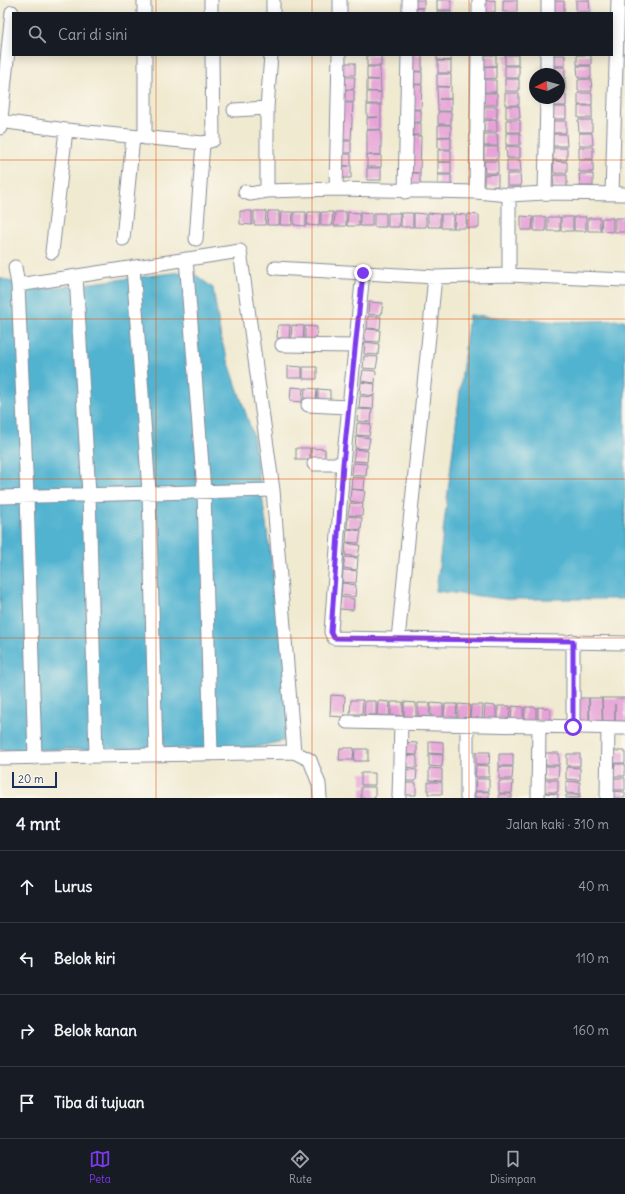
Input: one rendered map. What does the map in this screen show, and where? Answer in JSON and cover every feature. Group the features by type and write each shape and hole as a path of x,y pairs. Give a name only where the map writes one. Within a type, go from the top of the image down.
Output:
{"street":[{"path":"144,0 144,12"},
{"path":"211,0 211,12"},
{"path":"272,12 273,0"},
{"path":"340,0 340,12"},
{"path":"409,0 409,12"},
{"path":"479,0 479,12"},
{"path":"548,0 548,12"},
{"path":"245,192 250,194 267,191 336,189 405,192 476,192 509,195 545,193 618,194 621,31 618,0"},
{"path":"12,12 0,124 203,143 213,140 212,56"},
{"path":"123,239 139,138 145,56"},
{"path":"267,191 267,108 271,56"},
{"path":"336,189 339,56"},
{"path":"405,192 408,56"},
{"path":"476,192 478,56"},
{"path":"547,56 547,68"},
{"path":"545,193 547,104"},
{"path":"234,110 267,108"},
{"path":"52,252 66,130"},
{"path":"196,239 203,143"},
{"path":"509,195 509,275"},
{"path":"18,285 240,251 273,490 294,752"},
{"path":"186,259 204,491 212,754"},
{"path":"15,267 18,285 27,496 35,758"},
{"path":"133,267 149,492 156,755"},
{"path":"275,268 435,277 509,275 625,280"},
{"path":"363,273 343,464 331,632 334,638 625,642"},
{"path":"76,276 89,494 96,756"},
{"path":"398,639 435,277"},
{"path":"282,345 355,346"},
{"path":"308,405 348,407"},
{"path":"314,464 343,464"},
{"path":"0,497 273,490"},
{"path":"573,641 573,727"},
{"path":"347,722 625,728"},
{"path":"399,797 401,724"},
{"path":"467,725 467,798"},
{"path":"538,798 539,726"},
{"path":"607,798 608,728"},
{"path":"0,758 294,752 310,760 319,784 320,798"}],"water":[{"path":"181,272 196,275 213,288 221,339 253,435 295,721 287,740 253,748 0,750 0,278 34,290"},
{"path":"469,315 559,322 625,320 625,599 505,599 436,591"}],"building":[{"path":"410,0 424,0 424,8 410,8"},
{"path":"437,0 451,0 451,10 437,10"},
{"path":"495,0 495,12 481,12 481,1"},
{"path":"503,0 517,0 517,12 503,12"},
{"path":"576,0 589,0 590,12 576,12"},
{"path":"550,1 564,1 564,12 550,12"},
{"path":"409,8 423,8 423,12 409,12"},
{"path":"437,11 451,11 451,12"},
{"path":"367,56 381,56 381,66 367,66"},
{"path":"408,56 422,56 422,71 408,71"},
{"path":"437,56 451,56 451,61 437,60"},
{"path":"482,56 496,56 496,66 482,66"},
{"path":"505,56 518,56 518,65 505,65"},
{"path":"551,56 565,56 565,66 551,66"},
{"path":"577,56 591,56 591,65 577,65"},
{"path":"438,61 451,61 451,73 438,73"},
{"path":"341,63 355,63 355,75 341,75"},
{"path":"496,66 496,78 483,79 482,67"},
{"path":"505,66 519,66 519,78 505,78"},
{"path":"577,66 591,66 591,78 578,78"},
{"path":"367,67 380,67 381,92 367,91 367,80 379,80 367,79"},
{"path":"551,67 565,67 565,68"},
{"path":"408,72 422,72 422,84 408,84"},
{"path":"437,74 451,74 451,111 438,111 437,87 449,87 437,86"},
{"path":"341,77 355,77 354,89 341,89"},
{"path":"505,79 519,79 519,91 505,91"},
{"path":"591,79 592,91 578,91 578,80"},
{"path":"482,80 496,80 496,92 483,92"},
{"path":"408,85 422,85 421,109 407,109"},
{"path":"340,90 354,90 354,102 340,102"},
{"path":"367,92 381,92 381,104 367,104"},
{"path":"483,93 497,93 497,105 483,105"},
{"path":"505,93 519,93 519,105 505,105"},
{"path":"578,93 592,93 592,105 578,105"},
{"path":"566,94 566,106 552,106 552,104 565,104"},
{"path":"340,103 353,103 351,140 337,140"},
{"path":"367,105 381,105 381,129 367,130 367,118 378,117 367,117"},
{"path":"506,106 519,106 520,118 506,118"},
{"path":"578,106 592,106 592,118 578,118"},
{"path":"483,107 497,107 497,119 483,119"},
{"path":"552,107 566,107 566,119 552,119"},
{"path":"407,110 421,110 421,122 407,122"},
{"path":"438,112 451,112 451,124 438,124"},
{"path":"497,120 497,132 484,132 484,121"},
{"path":"506,120 520,120 520,132 506,132"},
{"path":"578,120 592,120 592,132 579,132"},
{"path":"552,121 566,121 566,133 553,133"},
{"path":"407,123 421,123 421,135 407,135"},
{"path":"438,125 451,125 451,136 438,137"},
{"path":"367,130 381,130 381,155 367,155"},
{"path":"506,133 520,133 520,145 506,145"},
{"path":"579,133 592,133 593,145 579,145"},
{"path":"484,134 497,134 498,146 484,146"},
{"path":"553,134 566,134 567,146 553,146"},
{"path":"407,136 421,136 420,173 406,172"},
{"path":"438,137 451,137 451,149 438,149"},
{"path":"337,141 351,141 351,153 338,153"},
{"path":"506,146 520,147 520,158 507,158"},
{"path":"484,147 498,147 498,159 484,159"},
{"path":"579,147 593,147 593,159 579,159"},
{"path":"553,148 567,148 567,160 553,160"},
{"path":"438,150 451,150 451,162 438,162"},
{"path":"337,154 351,154 351,178 337,178"},
{"path":"367,155 381,155 381,167 367,167"},
{"path":"507,160 520,160 521,172 507,172"},
{"path":"579,160 593,160 593,172 579,172"},
{"path":"484,161 498,161 498,173 485,173"},
{"path":"553,161 567,162 567,173 554,173"},
{"path":"438,162 451,162 451,174 438,174"},
{"path":"367,168 381,168 381,180 367,180"},
{"path":"406,173 420,173 420,185 406,185"},
{"path":"498,174 498,186 484,187 484,175"},
{"path":"507,174 520,174 521,186 507,186"},
{"path":"579,174 593,174 593,186 580,186"},
{"path":"438,175 451,175 451,187 438,187"},
{"path":"553,175 567,175 567,187 554,187"},
{"path":"240,211 252,211 252,225 240,224"},
{"path":"254,211 266,211 265,225 254,225"},
{"path":"268,211 279,211 279,225 267,225"},
{"path":"281,212 293,212 292,225 280,225"},
{"path":"294,212 306,212 306,226 294,225"},
{"path":"308,212 320,212 319,226 307,225"},
{"path":"321,212 333,212 332,226 321,226"},
{"path":"335,212 346,212 346,226 334,226"},
{"path":"348,212 359,213 359,226 347,226"},
{"path":"360,212 372,213 372,226 360,226"},
{"path":"374,213 386,213 386,227 374,227"},
{"path":"388,213 400,213 399,227 388,227"},
{"path":"401,213 413,213 413,227 401,227"},
{"path":"414,213 426,214 426,227 414,227"},
{"path":"428,213 440,214 440,227 428,227"},
{"path":"441,214 453,214 453,228 441,228"},
{"path":"455,214 466,215 466,228 454,228"},
{"path":"468,214 479,215 479,228 467,228"},
{"path":"521,216 533,217 532,230 521,230"},
{"path":"534,217 546,217 546,231 534,231"},
{"path":"548,217 560,217 560,231 548,231"},
{"path":"561,217 573,217 573,231 561,231"},
{"path":"574,217 586,217 586,231 574,231"},
{"path":"588,218 600,218 600,231 588,231"},
{"path":"602,218 613,218 613,232 601,231"},
{"path":"615,218 625,218 625,232 615,232"},
{"path":"369,302 383,303 381,315 368,314"},
{"path":"368,316 381,317 380,329 367,328"},
{"path":"278,325 290,325 289,339 277,338"},
{"path":"292,325 304,326 303,340 291,339"},
{"path":"305,326 317,327 316,341 305,340"},
{"path":"366,329 380,330 379,342 365,341"},
{"path":"365,342 379,344 378,355 364,354"},
{"path":"364,356 378,357 376,369 363,368"},
{"path":"288,366 302,367 302,378 288,378"},
{"path":"303,367 317,367 317,379 303,379"},
{"path":"363,370 376,371 375,383 361,381"},
{"path":"361,382 375,384 374,396 360,394"},
{"path":"291,387 303,388 302,402 290,401"},
{"path":"305,388 317,389 316,402 304,402"},
{"path":"318,389 330,390 330,403 318,403"},
{"path":"360,396 374,397 373,409 359,408"},
{"path":"358,409 372,410 371,422 357,421"},
{"path":"357,423 371,424 369,436 356,435"},
{"path":"356,436 370,438 368,449 355,448"},
{"path":"296,448 310,448 310,460 296,460"},
{"path":"311,448 325,449 325,461 311,460"},
{"path":"355,449 368,451 367,462 353,461"},
{"path":"353,463 367,464 366,476 352,475"},
{"path":"352,477 365,478 364,490 351,489"},
{"path":"351,489 365,491 363,503 350,501"},
{"path":"350,503 363,504 362,516 348,515"},
{"path":"348,516 362,518 361,530 347,528"},
{"path":"347,529 361,531 359,543 346,542"},
{"path":"346,543 360,545 358,557 345,555"},
{"path":"345,557 358,558 357,570 343,568"},
{"path":"343,570 357,571 356,583 342,582"},
{"path":"342,583 356,585 355,597 341,595"},
{"path":"341,597 354,599 353,610 339,609"},
{"path":"331,695 345,696 344,717 330,716"},
{"path":"577,698 589,698 589,723 577,723"},
{"path":"589,698 602,698 602,723 590,723"},
{"path":"602,698 625,698 625,723 603,723"},
{"path":"351,700 363,700 362,714 350,714"},
{"path":"365,701 376,701 376,715 364,715"},
{"path":"378,701 390,702 389,716 377,715"},
{"path":"391,702 403,702 403,716 391,715"},
{"path":"404,702 416,703 416,717 404,716"},
{"path":"418,703 430,703 429,717 418,716"},
{"path":"431,703 443,704 443,717 431,717"},
{"path":"445,704 457,704 456,718 444,718"},
{"path":"458,704 470,705 469,719 458,718"},
{"path":"471,705 483,705 482,719 470,719"},
{"path":"485,705 496,706 496,720 484,719"},
{"path":"498,706 510,706 509,720 498,720"},
{"path":"512,706 523,707 523,721 511,720"},
{"path":"525,707 536,707 536,721 524,721"},
{"path":"538,707 550,708 550,722 538,721"},
{"path":"429,741 443,742 443,754 429,753"},
{"path":"403,742 417,743 417,755 403,754"},
{"path":"340,748 354,748 353,760 339,760"},
{"path":"355,749 368,749 368,761 354,761"},
{"path":"612,751 625,751 625,763 611,763"},
{"path":"476,752 490,752 489,764 476,764"},
{"path":"545,753 559,753 559,765 545,765"},
{"path":"429,754 443,755 442,767 429,766"},
{"path":"499,754 513,754 513,766 499,766"},
{"path":"567,754 580,754 580,766 567,766"},
{"path":"403,755 417,756 417,768 403,767"},
{"path":"611,764 625,764 625,776 611,776"},
{"path":"476,765 489,766 489,777 475,777"},
{"path":"545,766 559,766 558,778 545,778"},
{"path":"499,767 513,767 512,779 499,779"},
{"path":"566,767 580,768 580,780 566,779"},
{"path":"429,768 442,769 442,781 429,780"},
{"path":"403,769 417,770 416,781 403,781"},
{"path":"361,773 375,773 375,785 361,785"},
{"path":"611,778 625,778 625,790 611,790"},
{"path":"476,779 489,779 489,791 475,791"},
{"path":"545,780 558,780 558,792 544,792"},
{"path":"499,781 513,781 512,793 499,793"},
{"path":"566,781 580,782 580,794 566,793"},
{"path":"428,782 442,782 442,794 428,794"},
{"path":"402,783 416,783 416,795 402,795"},
{"path":"361,787 375,787 375,798 361,798"},
{"path":"611,791 625,792 625,798 611,798"},
{"path":"475,792 489,792 489,798 475,798"},
{"path":"545,793 558,794 558,798 544,798"},
{"path":"499,794 512,794 512,798 499,798"},
{"path":"566,795 580,795 580,798 566,798"}],"route":[{"path":"363,273 348,407 331,632 334,638 338,639 573,641 573,727"}]}
